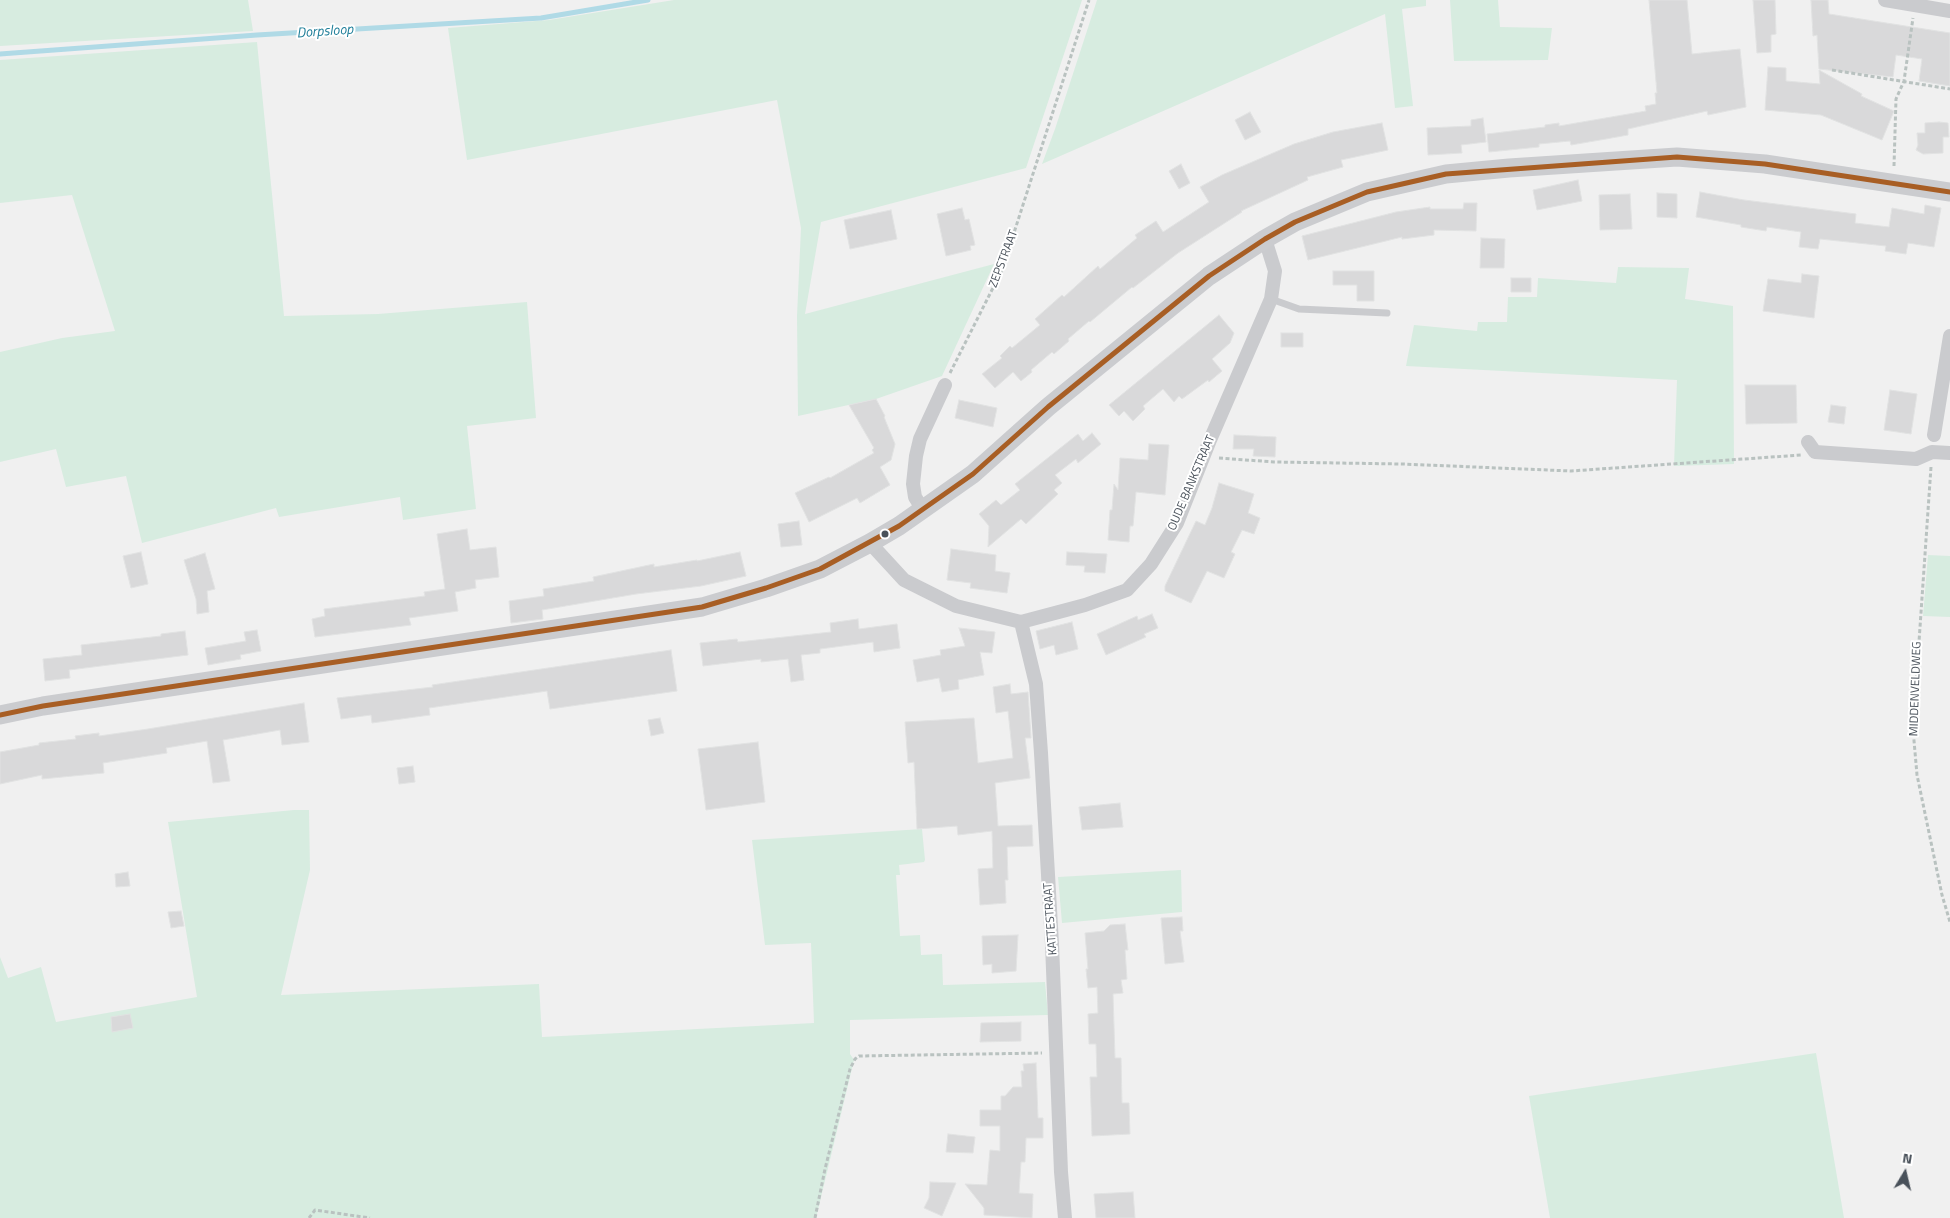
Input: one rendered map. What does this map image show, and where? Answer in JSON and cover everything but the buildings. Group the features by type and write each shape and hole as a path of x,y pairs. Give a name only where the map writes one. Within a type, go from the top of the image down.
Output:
{"street":[{"path":"1885,0 1950,11"},
{"path":"0,715 43,706 702,607 766,588 820,569 870,543 923,510 974,474 1048,407 1209,276 1265,238 1312,214 1366,192 1446,174 1638,159 1677,158 1718,159 1782,166 1950,192"},
{"name":"OUDE BANKSTRAAT","path":"870,543 904,580 956,606 1021,622 1085,605 1127,590 1151,564 1177,523 1203,456 1271,299 1275,271 1265,238"},
{"path":"1934,435 1950,336"},
{"path":"923,510 915,497 913,484 916,456 924,432 945,385"},
{"path":"1808,442 1815,452 1916,460 1932,452 1950,453"},
{"name":"KATTESTRAAT","path":"1021,622 1036,684 1058,1053 1061,1172 1065,1218"}],"lane":[{"path":"1271,299 1299,309 1387,313"}],"path":[{"name":"ZEPSTRAAT","path":"945,385 1002,270 1089,0"},
{"path":"1893,183 1896,99 1904,82 1913,28 1913,4"},
{"path":"1832,70 1950,89"},
{"name":"MIDDENVELDWEG","path":"1932,452 1913,729 1917,775 1942,895 1950,922"},
{"path":"1203,456 1274,462 1571,470 1830,453"},
{"path":"814,1218 842,1097 850,1069 855,1059 859,1056 1058,1053"},
{"path":"309,1218 315,1210 370,1218"}],"green space":[{"path":"0,0 248,0 253,31 0,46"},
{"path":"674,0 1082,0 1026,168 821,222 805,314 994,264 942,376 876,399 798,416 797,316 801,228 777,100 467,160 448,28 549,20"},
{"path":"1097,0 1426,0 1426,6 1402,9 1413,106 1395,108 1385,14 1042,164"},
{"path":"1450,0 1498,0 1500,27 1552,28 1548,60 1454,61"},
{"path":"257,42 284,316 378,314 527,302 536,418 467,426 476,509 403,520 400,497 279,517 276,508 142,543 126,476 66,487 56,449 0,462 0,352 62,338 115,331 72,195 0,203 0,60"},
{"path":"1618,267 1689,268 1685,299 1733,306 1734,464 1674,466 1677,380 1406,366 1414,325 1477,331 1478,322 1507,322 1508,297 1537,297 1538,278 1616,283"},
{"path":"1928,555 1950,556 1950,617 1923,616"},
{"path":"309,810 310,870 281,995 539,984 542,1037 814,1023 811,943 765,945 752,840 922,829 924,862 899,865 900,875 896,875 900,936 920,935 921,955 942,954 943,985 1045,982 1048,1015 850,1020 850,1054 854,1060 816,1218 0,1218 0,957 8,978 41,967 56,1022 197,997 168,822"},
{"path":"1181,870 1182,912 1062,923 1058,877"},
{"path":"1816,1053 1844,1218 1550,1218 1529,1096"}],"waterway":[{"name":"Dorpsloop","path":"0,54 257,35 541,18 648,0"}],"transit line":[{"path":"0,715 43,706 702,607 766,588 820,569 899,526 973,474 1048,407 1209,276 1265,239 1295,222 1367,192 1446,174 1677,157 1765,164 1950,192"}]}
